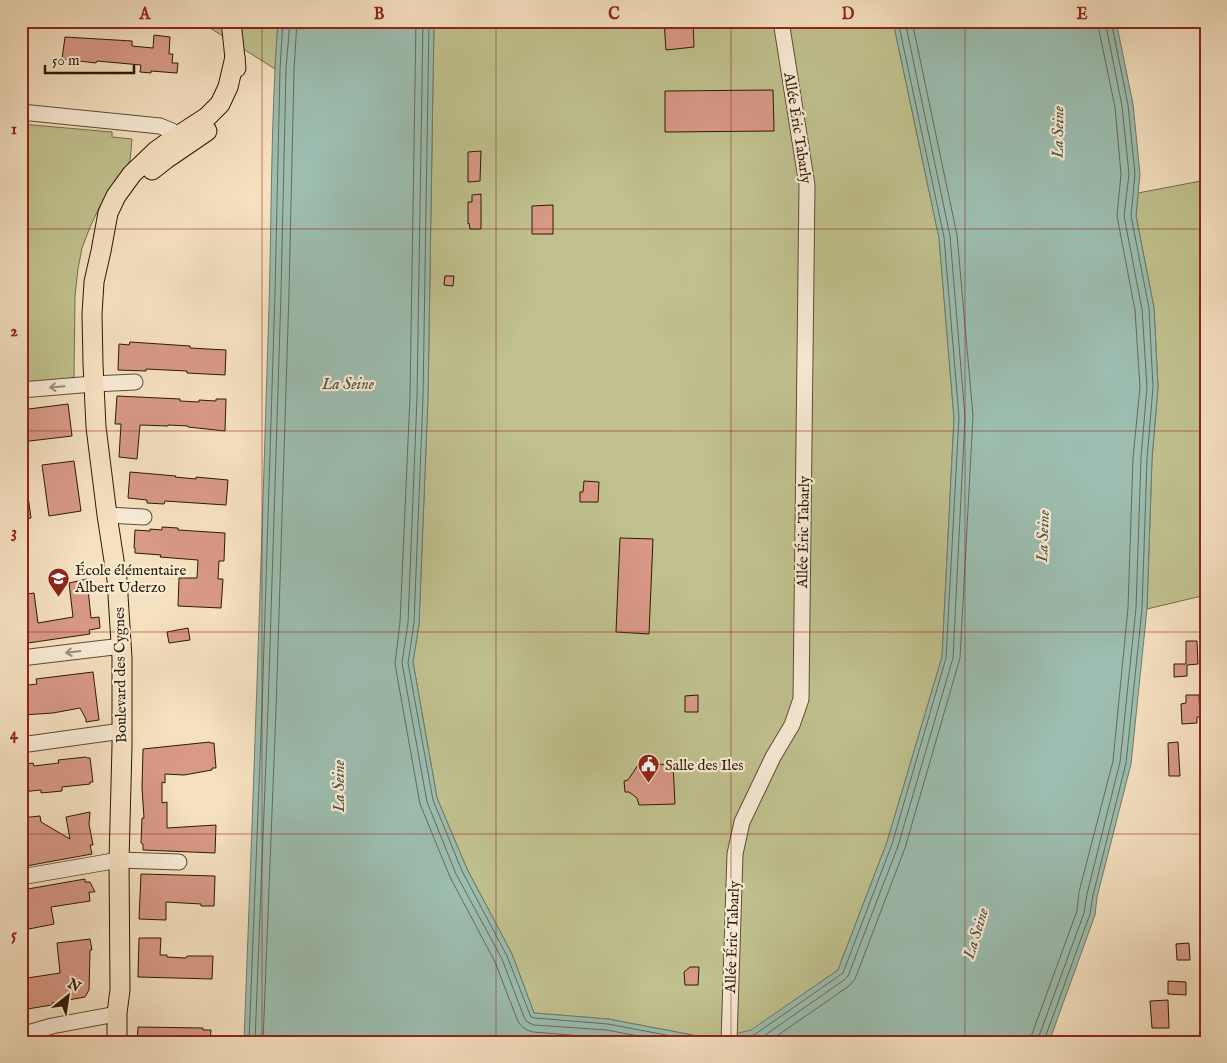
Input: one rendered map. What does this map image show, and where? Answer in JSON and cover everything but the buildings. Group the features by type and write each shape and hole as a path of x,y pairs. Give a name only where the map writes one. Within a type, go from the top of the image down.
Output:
{"main road":[{"name":"Boulevard des Cygnes","path":"117,1042 120,990 119,860 122,646 117,580 96,427 93,384 94,282 108,212 116,196 132,174 150,156 214,126 227,111 236,82 231,21"},
{"name":"Boulevard des Cygnes","path":"101,251 122,209 141,182 176,145"}],"street":[{"name":"Allée Éric Tabarly","path":"729,1036 735,854 742,822 773,757 792,724 801,699 807,185 781,21"},
{"path":"21,112 165,127 172,131 176,145"},
{"path":"148,126 153,133 154,141 150,156"},
{"path":"21,390 135,382"},
{"path":"107,515 144,517"},
{"path":"21,658 122,646"},
{"path":"21,745 122,731"},
{"path":"21,877 119,860 179,862"},
{"path":"21,1035 61,1024 111,1015 117,1016"}],"green space":[{"path":"199,21 278,21 275,69"},
{"path":"434,21 893,21 939,238 954,418 942,657 887,842 838,970 751,1031 708,1038 608,1019 534,1013 512,954 467,869 437,798 413,662 419,624 428,397"},
{"path":"21,124 112,132 112,137 132,139 130,161 100,206 82,248 75,296 74,377 59,381 21,385"},
{"path":"1206,180 1206,595 1147,609 1152,459 1158,387 1154,308 1136,216 1138,193"}],"water":[{"name":"La Seine","path":"278,21 434,21 428,397 419,624 413,662 437,798 467,869 512,954 534,1013 608,1019 708,1038 722,1037 751,1030 838,970 887,842 942,657 954,418 939,238 893,21 1116,21 1133,104 1140,174 1136,216 1154,308 1158,387 1152,459 1147,609 1131,764 1097,897 1095,915 1049,1042 244,1042"}],"place":[{"name":"École élémentaire Albert Uderzo","path":"59,598"},
{"name":"Salle des Iles","path":"649,784"}]}
